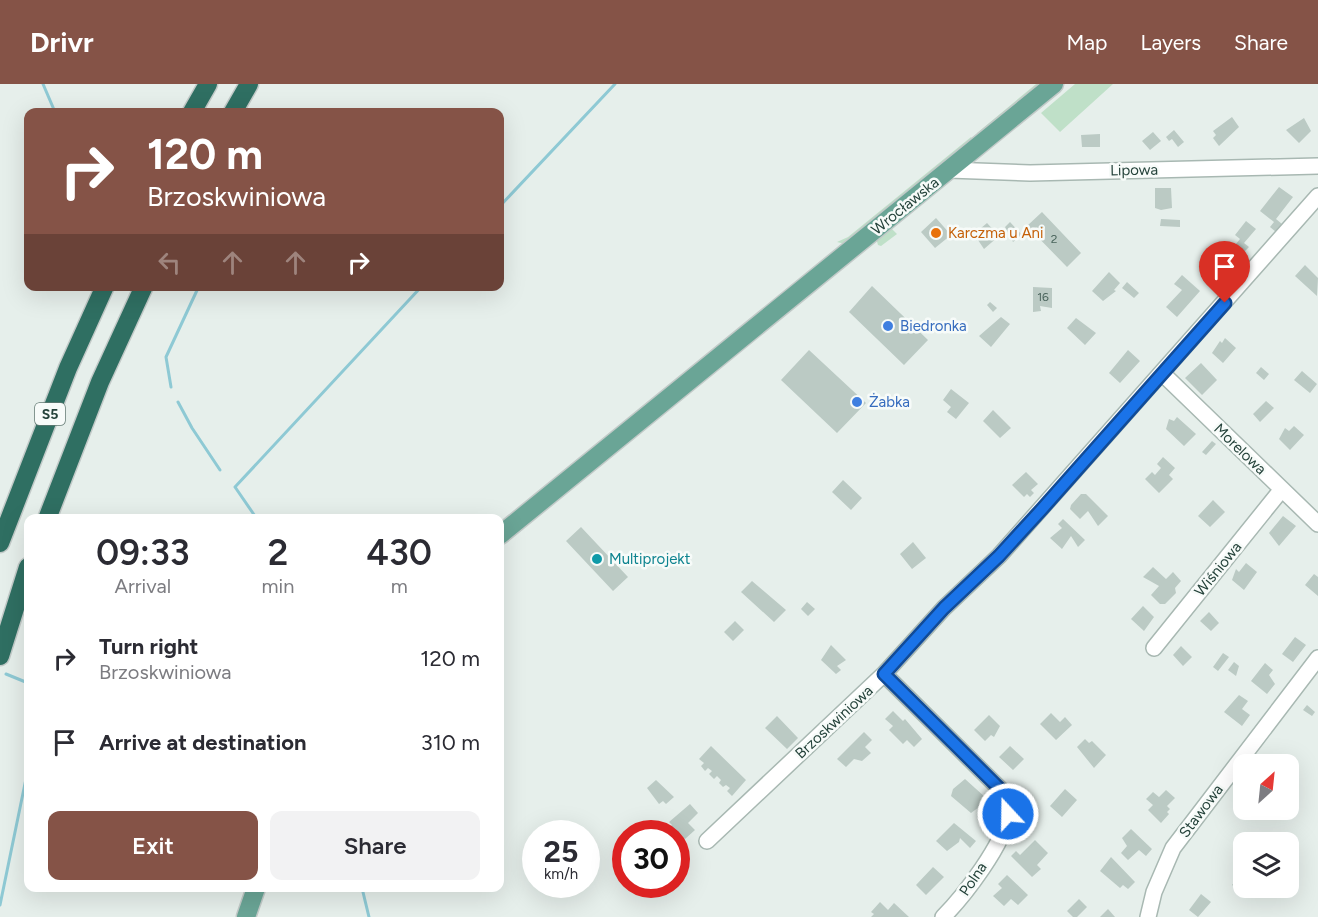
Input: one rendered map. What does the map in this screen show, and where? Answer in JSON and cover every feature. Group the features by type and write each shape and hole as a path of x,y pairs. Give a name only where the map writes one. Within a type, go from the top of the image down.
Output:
{"highway":[{"path":"194,108 208,84"},
{"path":"235,108 249,84"},
{"name":"S5","path":"0,543 68,368 103,291"},
{"name":"S5","path":"49,514 100,382 142,291"},
{"path":"0,656 24,580"}],"main road":[{"name":"Wrocławska","path":"504,532 1054,84"},
{"path":"246,917 255,892"}],"street":[{"name":"Lipowa","path":"949,170 1030,173 1318,166"},
{"name":"Brzoskwiniowa","path":"707,841 884,674 944,608 999,556 1163,374 1318,196"},
{"name":"Morelowa","path":"1163,374 1318,524"},
{"name":"Wiśniowa","path":"1154,648 1281,489"},
{"name":"Stawowa","path":"1148,917 1154,892 1173,848 1318,658"},
{"name":"Polna","path":"884,674 1000,789 1008,806 1006,823 994,848 962,898 943,917"}],"green space":[{"path":"1036,84 1043,84 979,137 977,133"},
{"path":"1075,84 1113,84 1060,132 1041,113"},
{"path":"971,137 974,141 845,244 837,242 848,237"},
{"path":"890,227 897,234 881,246 878,245 876,238"}],"building":[{"path":"1232,117 1239,127 1219,146 1213,138 1216,135 1213,131"},
{"path":"1304,118 1311,131 1299,143 1286,130"},
{"path":"1174,130 1184,142 1178,147 1172,139 1169,141 1166,137"},
{"path":"1153,132 1161,141 1150,150 1142,141"},
{"path":"1100,134 1100,147 1082,147 1081,135"},
{"path":"1279,187 1293,197 1276,219 1282,224 1276,232 1270,227 1274,222 1260,211"},
{"path":"1155,188 1171,188 1172,208 1161,210 1155,208"},
{"path":"1042,212 1081,253 1067,267 1027,226"},
{"name":"Karczma u Ani","path":"936,218 951,235 935,248 921,232"},
{"path":"1161,219 1180,220 1180,227 1160,226"},
{"path":"1246,221 1256,229 1244,243 1249,247 1244,252 1235,245 1240,239 1235,235"},
{"path":"1010,222 1022,235 1013,242 1005,227"},
{"path":"987,223 999,236 984,249 974,234"},
{"path":"1212,250 1224,261 1218,267 1224,272 1223,277 1214,283 1204,275 1216,262 1207,256"},
{"path":"1305,265 1318,278 1317,296 1295,276"},
{"path":"1109,272 1120,283 1114,290 1116,291 1103,301 1092,291"},
{"path":"1182,275 1200,291 1177,317 1166,307 1182,290 1174,284"},
{"path":"1127,282 1139,293 1134,298 1122,288"},
{"name":"Biedronka","path":"872,286 928,340 904,365 849,312"},
{"path":"1033,287 1052,288 1052,308 1040,306 1041,311 1033,312"},
{"path":"990,302 997,308 993,312 987,305"},
{"path":"1001,317 1010,324 991,347 979,336"},
{"path":"1076,318 1096,333 1085,345 1067,328"},
{"path":"1225,338 1236,348 1223,363 1212,353 1220,341 1222,343"},
{"path":"809,350 866,403 837,433 781,380"},
{"path":"1128,350 1140,361 1120,383 1109,373"},
{"path":"1201,363 1217,380 1202,395 1185,378"},
{"path":"1261,367 1269,374 1264,380 1256,373"},
{"path":"1302,371 1317,384 1310,393 1294,380"},
{"path":"951,389 969,403 956,419 947,412 951,407 943,400"},
{"path":"1266,401 1274,408 1260,422 1253,414"},
{"path":"993,410 1011,428 1000,438 983,421"},
{"path":"1177,417 1196,434 1184,446 1166,429 1169,419 1174,421"},
{"path":"1294,426 1304,435 1290,450 1279,439 1285,428 1289,431"},
{"path":"1212,441 1216,444 1206,455 1202,452"},
{"path":"1163,457 1175,468 1169,475 1173,479 1159,493 1145,479 1152,472 1155,475 1161,468 1157,464"},
{"path":"1026,472 1038,484 1031,490 1034,493 1030,497 1027,494 1024,497 1012,485"},
{"path":"843,480 862,498 851,510 832,492"},
{"path":"1081,494 1086,494 1108,516 1098,526 1088,511 1080,519 1070,509"},
{"path":"1213,500 1225,512 1210,527 1198,516"},
{"path":"1283,516 1296,526 1279,546 1269,533"},
{"path":"1063,519 1085,540 1078,547 1071,536 1062,549 1050,538 1062,528 1058,524"},
{"name":"Multiprojekt","path":"581,527 628,577 613,591 566,541"},
{"path":"913,542 926,558 912,569 900,554"},
{"path":"1246,563 1257,572 1244,590 1232,580 1236,569 1239,572"},
{"path":"1153,567 1166,579 1173,572 1181,581 1175,588 1176,593 1165,604 1160,604 1151,595 1159,586 1143,577"},
{"path":"1314,574 1318,577 1318,596 1305,585"},
{"path":"752,581 786,610 774,622 741,592"},
{"path":"807,602 815,609 808,616 801,609"},
{"path":"1143,606 1154,617 1144,631 1131,619"},
{"path":"1209,612 1219,623 1211,631 1200,621"},
{"path":"735,621 744,630 733,641 724,632"},
{"path":"1295,637 1306,645 1293,662 1282,654"},
{"path":"831,645 846,660 837,666 841,670 836,674 821,660"},
{"path":"1181,646 1192,657 1183,666 1173,655"},
{"path":"1223,653 1229,657 1218,671 1213,667"},
{"path":"1234,662 1239,666 1236,676 1228,670"},
{"path":"1265,663 1273,670 1269,675 1275,684 1267,694 1251,681"},
{"path":"1239,695 1248,701 1242,709 1250,715 1242,726 1224,712"},
{"path":"1307,705 1315,712 1312,716 1303,710"},
{"path":"893,711 903,721 905,719 922,739 914,747 907,740 903,744 889,730 893,726 885,719"},
{"path":"1051,713 1060,722 1065,717 1072,725 1056,740 1040,724"},
{"path":"989,715 1000,726 994,737 991,735 985,741 974,730"},
{"path":"777,716 798,738 787,749 765,728"},
{"path":"864,732 872,740 865,747 871,753 862,761 854,759 846,767 837,759"},
{"path":"1085,739 1089,743 1092,741 1106,755 1094,768 1077,747"},
{"path":"711,746 746,780 732,796 727,791 730,788 726,785 723,787 717,776 714,779 709,774 712,771 708,768 705,771 701,766 704,763 699,759"},
{"path":"1010,746 1024,759 1013,770 999,757"},
{"path":"965,779 985,797 979,807 971,813 951,796 953,789"},
{"path":"656,780 674,797 666,804 663,801 659,804 647,788"},
{"path":"1065,789 1077,800 1062,817 1050,806"},
{"path":"1166,790 1175,798 1167,806 1170,809 1167,812 1169,814 1161,823 1148,810 1153,805 1146,799 1153,792 1159,797"},
{"path":"690,804 698,813 690,821 671,820"},
{"path":"954,823 976,841 970,848 960,838 959,842 947,851 936,841"},
{"path":"690,825 695,830 690,834"},
{"path":"1131,829 1152,849 1146,856 1139,850 1128,860 1121,853 1127,846 1122,838"},
{"path":"1035,840 1048,853 1037,865 1041,869 1032,877 1011,856 1016,851 1020,855"},
{"path":"1111,857 1135,882 1128,889 1123,885 1120,888 1100,871"},
{"path":"933,867 944,877 926,895 916,885"},
{"path":"1007,875 1028,895 1018,905 1011,899 1004,906 993,896 1002,888 998,884"},
{"path":"1201,894 1211,902 1198,917 1189,910"},
{"path":"1079,899 1087,907 1077,917 1073,917 1067,911"},
{"path":"880,902 888,910 894,903 909,917 871,917 874,914 871,912"},
{"path":"1108,909 1115,917 1100,917"}],"waterway":[{"path":"43,84 53,108"},
{"path":"504,202 615,84"},
{"path":"171,387 166,357 197,291"},
{"path":"254,514 235,487 417,291"},
{"path":"178,402 220,470"},
{"path":"6,674 24,681"},
{"path":"0,905 24,788"},
{"path":"363,892 369,917"}],"place":[{"name":"Karczma u Ani","path":"936,233"},
{"name":"Biedronka","path":"888,326"},
{"name":"Żabka","path":"857,402"},
{"name":"Multiprojekt","path":"597,559"}],"route":[{"path":"1008,814 1008,806 1000,789 908,695 884,674 944,608 999,556 1225,303"}]}
